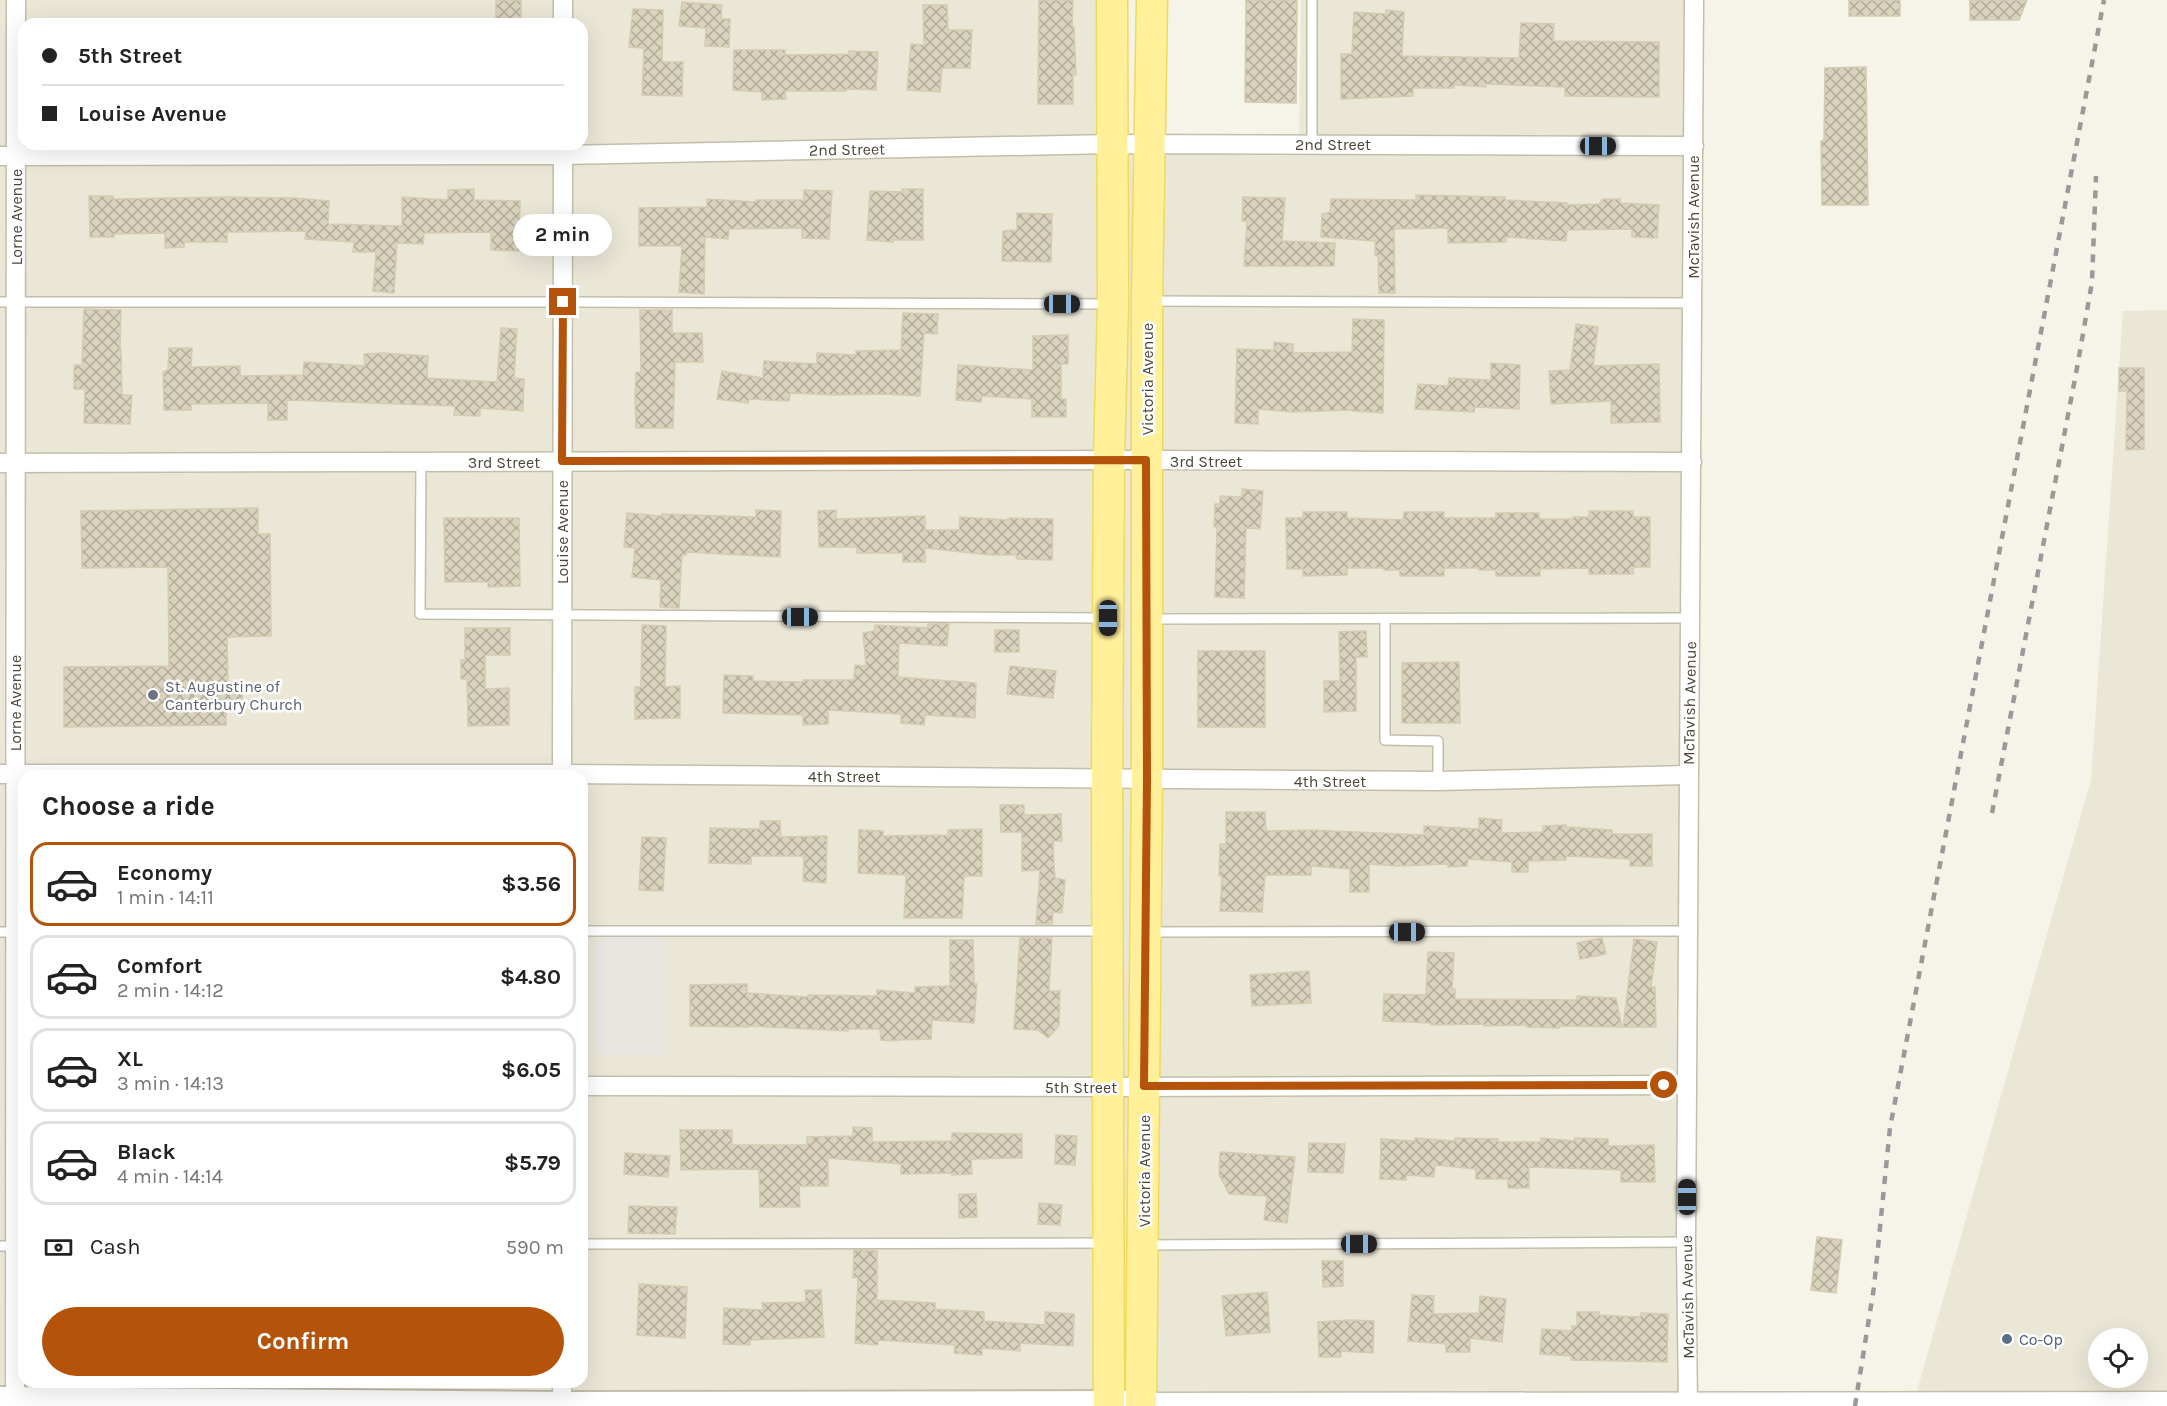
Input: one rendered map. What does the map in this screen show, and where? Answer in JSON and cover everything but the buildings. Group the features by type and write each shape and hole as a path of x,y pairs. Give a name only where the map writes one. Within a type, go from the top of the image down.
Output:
{"main road":[{"path":"1109,1403 1107,778 1109,461 1113,304 1112,0"},
{"name":"Victoria Avenue","path":"1140,1404 1147,779 1147,301 1152,0"}],"street":[{"name":"Lorne Avenue","path":"10,1401 8,1246 13,1089 13,932 8,774 8,156 16,0"},
{"path":"563,0 563,18"},
{"name":"McTavish Avenue","path":"1688,1403 1686,1242 1694,0"},
{"name":"2nd Street","path":"588,149 1111,144 1694,146"},
{"name":"2nd Street","path":"8,156 484,150"},
{"name":"Louise Avenue","path":"562,770 563,150"},
{"name":"3rd Street","path":"8,463 1146,460 1692,462"},
{"name":"4th Street","path":"588,775 1438,781 1688,775"},
{"name":"5th Street","path":"588,1086 1687,1085"},
{"path":"10,1401 562,1397 1140,1404 2167,1401"}],"lane":[{"path":"1312,0 1312,144"},
{"path":"1147,301 1693,303"},
{"path":"8,303 1113,304"},
{"path":"421,462 420,614 1108,618"},
{"path":"1146,620 1691,618"},
{"path":"1385,619 1385,740 1438,741 1438,781"},
{"path":"588,931 1108,931"},
{"path":"1146,932 1688,931"},
{"path":"1143,1245 1686,1242"},
{"path":"588,1244 1108,1243"}],"shaded area":[{"path":"0,0 1101,0 1100,137 1299,138 1301,0 1694,0 1688,1400 1914,1401 2091,780 2123,311 2167,310 2167,1406 0,1406"},
{"path":"595,931 665,931 665,1055 595,1055"}],"railway":[{"path":"1855,1406 1874,1287 1890,1128 2104,0"},
{"path":"1992,813 2092,282 2096,176"}],"place":[{"name":"St. Augustine of Canterbury Church","path":"153,695"},
{"name":"Co-Op","path":"2007,1339"}],"route":[{"path":"563,302 562,461 1146,460 1147,779 1144,1086 1664,1085"}]}
